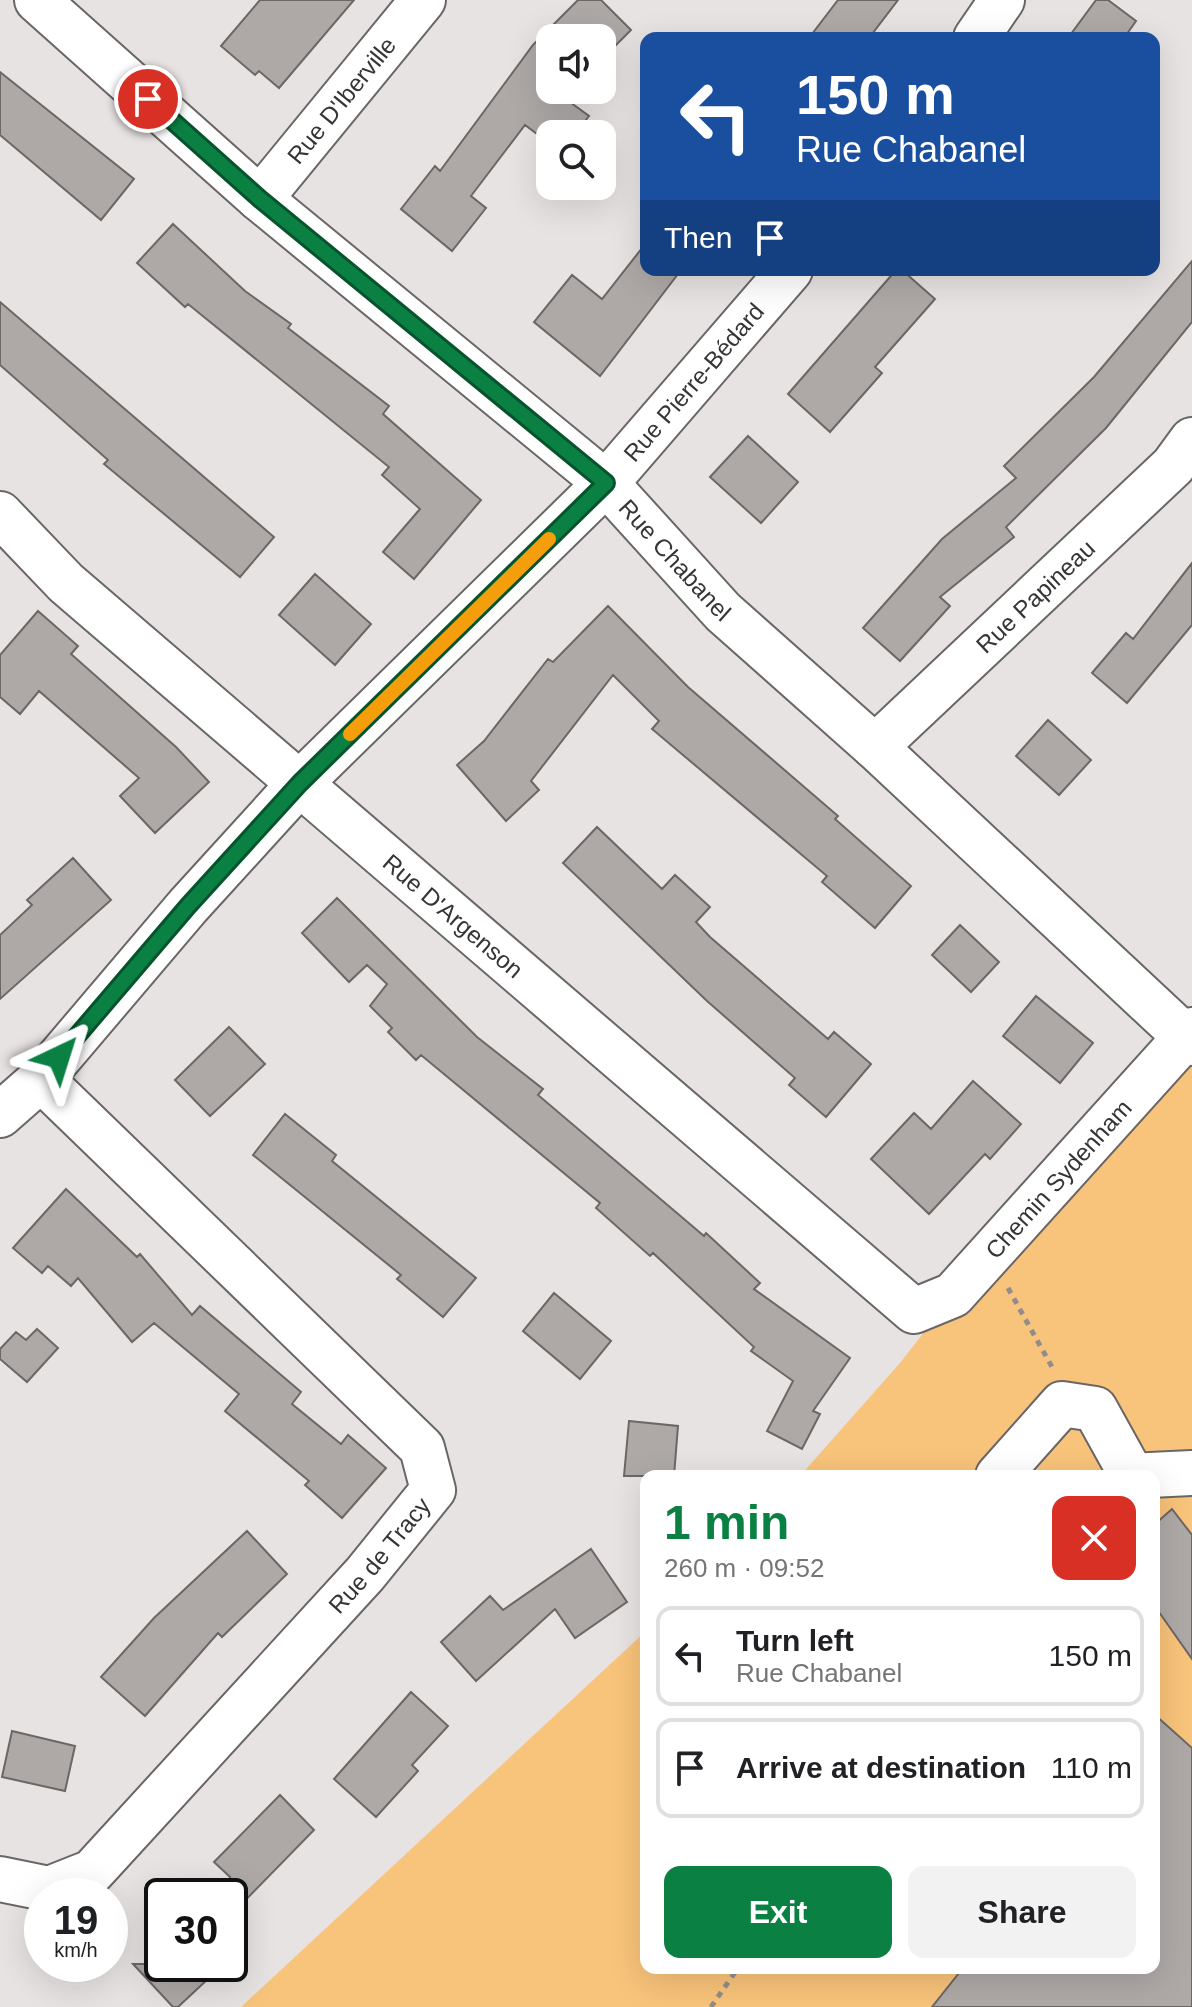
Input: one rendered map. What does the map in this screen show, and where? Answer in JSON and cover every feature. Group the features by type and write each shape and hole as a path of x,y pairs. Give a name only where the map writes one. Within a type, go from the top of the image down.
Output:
{"street":[{"name":"Rue Chabanel","path":"37,0 260,199 606,483 723,612 875,747 1190,1037"},
{"name":"Rue D'Iberville","path":"260,199 423,0"},
{"path":"980,32 1002,0"},
{"name":"Rue Pierre-Bédard","path":"0,1115 41,1079 188,906 300,783 606,483 785,276"},
{"name":"Rue Papineau","path":"875,747 1173,466 1192,440"},
{"name":"Rue D'Argenson","path":"6,531 914,1311"},
{"name":"Chemin Sydenham","path":"914,1311 953,1295 1190,1037"},
{"name":"Rue de Tracy","path":"5,1881 49,1889 92,1872 365,1574 433,1490 422,1448 41,1079"},
{"path":"1003,1470 1062,1404 1095,1409 1127,1470"},
{"path":"1160,1474 1192,1473"}],"path":[{"path":"990,1255 1074,1406"},
{"path":"711,2007 734,1974"}],"shaded area":[{"path":"1192,1043 1192,2007 241,2007 640,1637 640,1974 1160,1974 1160,1470 805,1470 900,1363 953,1295"}],"building":[{"path":"260,0 354,0 279,88 259,71 255,75 221,46"},
{"path":"578,0 601,0 631,30 616,45 616,24 554,24"},
{"path":"838,0 898,0 874,32 814,32"},
{"path":"1096,0 1108,0 1136,21 1128,32 1072,32"},
{"path":"536,42 536,104 573,104 589,116 586,120 536,120 536,133 525,125 471,196 486,208 452,251 401,209 435,166 440,171"},
{"path":"0,72 134,179 101,220 0,135"},
{"path":"173,224 245,291 291,324 288,328 389,406 383,414 481,500 414,579 383,552 420,509 382,475 389,467 188,304 185,307 137,263"},
{"path":"640,251 640,276 676,276 600,376 534,322 572,275 602,299"},
{"path":"1192,261 1192,322 1106,428 1006,527 1014,537 940,597 950,606 900,661 863,628 942,539 1016,478 1004,466 1094,377"},
{"path":"891,276 909,276 935,299 875,367 882,373 830,432 788,394"},
{"path":"0,302 274,537 240,577 104,464 108,460 0,365"},
{"path":"748,436 798,482 761,523 710,477"},
{"path":"1192,563 1192,625 1127,703 1092,673 1126,633 1133,639"},
{"path":"315,574 371,624 335,665 279,615"},
{"path":"608,606 688,687 838,816 835,819 911,886 875,928 822,882 827,876 652,729 659,721 613,675 531,781 539,790 506,821 457,765 484,741 548,659 553,662"},
{"path":"38,611 78,646 71,654 176,747 209,782 155,833 120,796 139,778 39,691 20,714 0,697 0,655"},
{"path":"1048,720 1091,760 1059,795 1016,756"},
{"path":"597,827 662,889 675,875 710,907 696,922 710,937 828,1039 834,1032 871,1064 826,1117 789,1085 795,1078 707,1001 563,863"},
{"path":"73,858 111,900 0,999 0,935 32,905 27,900"},
{"path":"337,898 477,1037 543,1089 538,1095 704,1236 706,1233 760,1283 754,1289 850,1358 813,1411 820,1414 802,1449 767,1431 793,1381 751,1351 754,1347 653,1253 650,1256 596,1208 600,1203 421,1055 416,1060 388,1032 392,1028 370,1006 387,984 367,965 349,982 302,933"},
{"path":"960,925 999,962 971,992 932,955"},
{"path":"1036,996 1093,1043 1060,1083 1003,1036"},
{"path":"229,1027 265,1064 210,1116 175,1080"},
{"path":"973,1081 1021,1124 990,1159 985,1154 929,1214 871,1159 914,1113 931,1129"},
{"path":"285,1114 336,1155 332,1161 476,1278 443,1317 397,1279 401,1275 253,1155"},
{"path":"66,1189 137,1257 140,1254 192,1315 200,1306 301,1392 292,1404 341,1444 348,1435 386,1468 342,1518 305,1485 309,1481 225,1411 239,1394 154,1323 132,1342 78,1278 71,1286 48,1266 42,1273 13,1248"},
{"path":"554,1293 611,1341 580,1379 523,1331"},
{"path":"37,1329 58,1348 27,1382 0,1359 0,1349 16,1332 26,1340"},
{"path":"629,1421 678,1426 674,1470 640,1470 640,1476 624,1476"},
{"path":"1172,1509 1192,1535 1192,1659 1160,1614 1160,1520"},
{"path":"247,1531 287,1574 222,1637 218,1633 145,1716 101,1677 154,1618"},
{"path":"591,1549 627,1602 575,1638 555,1609 476,1681 441,1642 490,1596 503,1610"},
{"path":"411,1692 448,1726 412,1765 418,1771 376,1817 334,1779"},
{"path":"1160,1719 1192,1748 1192,2007 932,2007 958,1974 1160,1974"},
{"path":"12,1731 75,1746 65,1791 2,1777"},
{"path":"280,1795 314,1830 248,1898 248,1878 230,1878 214,1862"},
{"path":"133,1964 144,1964 144,1976"},
{"path":"150,1982 205,1982 178,2007 173,2007"}],"slow traffic":[{"path":"350,734 549,539"}],"route":[{"path":"59,1057 188,906 300,783 606,483 260,199 148,99"}]}
